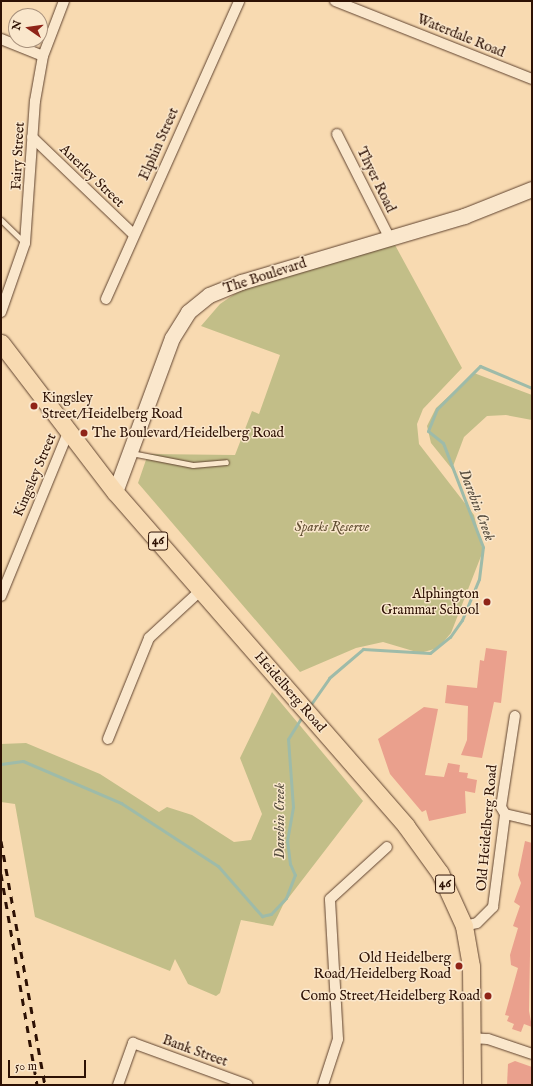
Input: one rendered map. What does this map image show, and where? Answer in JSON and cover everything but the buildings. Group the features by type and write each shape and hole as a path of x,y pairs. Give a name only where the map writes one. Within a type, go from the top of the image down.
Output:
{"main road":[{"name":"Heidelberg Road","path":"1,343 68,433 115,492 200,591 278,677 406,826 440,873 464,926 471,966 472,1085"}],"street":[{"name":"Fairy Street","path":"1,312 25,242 32,137 43,56 64,1"},
{"name":"Elphin Street","path":"106,299 133,234 239,1"},
{"name":"Waterdale Road","path":"335,1 532,79"},
{"path":"1,39 43,56"},
{"name":"Thyer Road","path":"337,134 390,239"},
{"name":"Anerley Street","path":"32,137 133,234"},
{"name":"The Boulevard","path":"115,492 131,454 172,338 188,312 209,295 241,282 390,239 532,189"},
{"name":"Kingsley Street","path":"1,596 68,433"},
{"path":"108,739 148,638 200,591"},
{"name":"Old Heidelberg Road","path":"464,926 477,923 493,907 505,814 501,807 514,716"},
{"path":"505,814 532,820"},
{"path":"323,1085 338,1039 330,899 387,847"},
{"path":"472,1038 488,1039 532,1054"},
{"name":"Bank Street","path":"118,1085 133,1043 248,1085"}],"lane":[{"path":"1,220 25,242"},
{"path":"131,454 193,465 226,462"}],"green space":[{"name":"Sparks Reserve","path":"395,245 462,368 423,409 417,424 419,444 474,515 483,551 451,633 438,648 420,653 383,642 356,648 300,672 138,483 148,454 235,455 252,411 259,414 280,355 201,326 220,304 245,287"},
{"path":"474,373 532,395 532,420 506,415 487,416 464,437 452,469 431,443 427,426 436,408"},
{"path":"272,692 363,801 283,905 273,926 241,920 220,993 216,996 188,984 175,959 170,971 35,917 15,804 1,802 1,744 26,743 100,774 159,812 167,807 192,815 234,842 251,840 262,814 240,758"}],"waterway":[{"name":"Darebin Creek","path":"309,707 329,678 363,649 430,653 450,637 462,620 479,579 483,547 443,443 428,431 437,409 480,366 532,388"},
{"name":"Darebin Creek","path":"1,764 23,761 121,803 218,866 262,916 271,914 286,898 295,875 290,864 287,841 293,807 288,739 302,717"}],"railway":[{"path":"1,841 45,1085"},
{"path":"1,874 37,1085"}],"place":[{"name":"Kingsley Street/Heidelberg Road","path":"34,406"},
{"name":"The Boulevard/Heidelberg Road","path":"84,433"},
{"name":"Alphington Grammar School","path":"487,602"},
{"name":"Old Heidelberg Road/Heidelberg Road","path":"459,966"},
{"name":"Como Street/Heidelberg Road","path":"488,996"}]}
